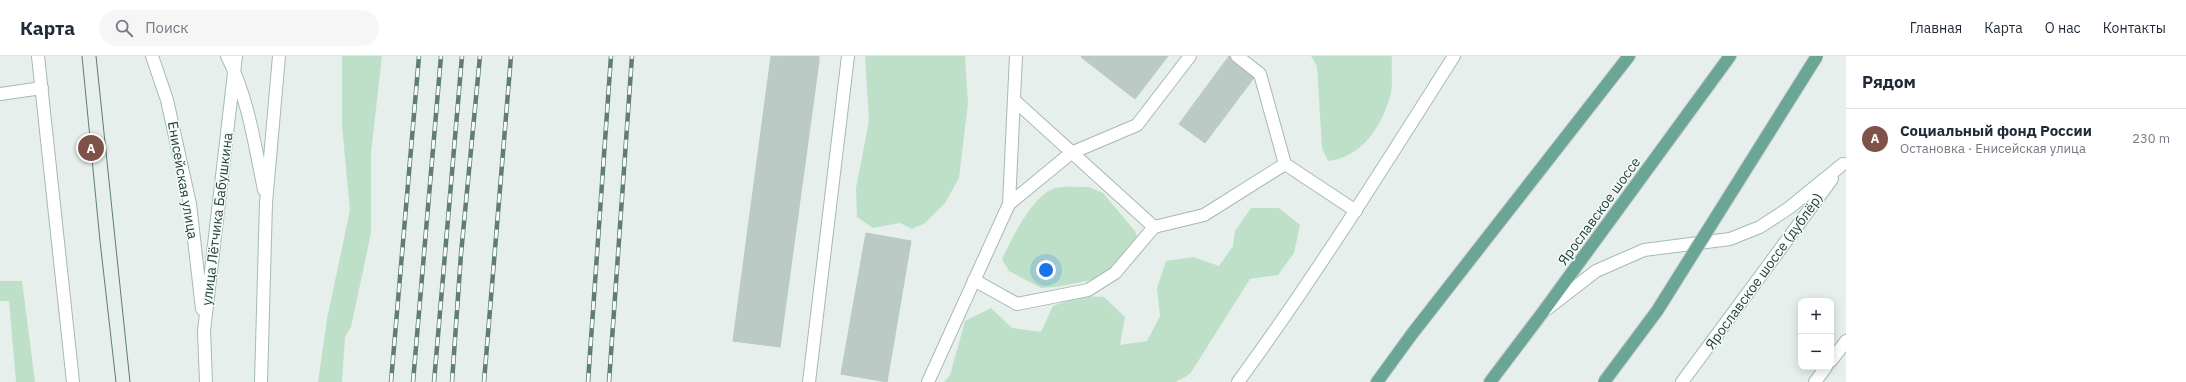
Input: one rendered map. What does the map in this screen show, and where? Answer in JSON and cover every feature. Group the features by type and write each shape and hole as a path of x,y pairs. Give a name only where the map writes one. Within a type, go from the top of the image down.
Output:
{"main road":[{"path":"38,56 73,382"},
{"name":"Енисейская улица","path":"152,56 167,100 190,204 204,331"},
{"path":"227,56 234,70 253,135 266,203"},
{"name":"улица Лётчика Бабушкина","path":"206,382 204,331 236,56"},
{"path":"261,382 266,203 279,56"},
{"path":"809,382 848,56"},
{"path":"928,382 1009,204 1016,56"},
{"path":"1009,204 1071,153 1137,125 1190,56"},
{"path":"1237,56 1260,74 1285,164 1356,211"},
{"path":"1238,382 1278,328 1356,211 1454,56"},
{"path":"1377,382 1412,334 1628,56"},
{"name":"Ярославское шоссе","path":"1490,382 1730,56"},
{"path":"1604,382 1657,311 1818,56"},
{"path":"0,94 42,88"},
{"path":"1015,100 1071,153 1154,227"},
{"path":"1543,312 1596,271 1644,250 1730,239 1760,227 1789,208 1844,162"},
{"name":"Ярославское шоссе (дублёр)","path":"1682,382 1844,162"},
{"path":"974,280 1017,304 1088,290 1115,273 1154,227 1204,215 1285,164"},
{"path":"1834,357 1846,341"},
{"path":"1815,382 1824,370"}],"green space":[{"path":"342,56 382,56 371,153 371,233 351,327 345,337 342,382 318,382 327,319 350,210 342,126"},
{"path":"865,56 965,56 968,103 959,178 945,203 925,223 912,229 900,223 873,228 857,217 856,188 869,121"},
{"path":"1311,56 1392,56 1391,93 1383,117 1377,128 1361,147 1340,159 1328,161 1322,148 1317,66"},
{"path":"1089,187 1103,193 1135,231 1140,243 1107,277 1056,287 1041,288 1009,271 1002,259 1024,219 1039,199 1047,192 1055,188"},
{"path":"1251,208 1279,208 1300,225 1294,253 1278,275 1250,279 1190,374 1176,382 944,382 950,375 965,321 991,308 1012,328 1041,332 1053,306 1080,296 1104,297 1125,317 1120,345 1147,341 1160,316 1157,288 1166,261 1193,257 1219,266 1233,246 1235,231"},
{"path":"0,281 22,281 35,382 16,382 9,301 0,301"}],"building":[{"path":"771,56 819,61 780,347 733,341"},
{"path":"779,56 819,56 819,61"},
{"path":"1168,56 1135,99 1081,57"},
{"path":"1229,56 1247,56 1262,67 1205,143 1179,124"},
{"path":"866,233 911,241 887,382 841,374"}],"tram line":[{"path":"82,56 100,241 116,382"},
{"path":"96,56 130,382"}],"railway":[{"path":"391,382 419,56"},
{"path":"413,382 441,56"},
{"path":"434,382 462,56"},
{"path":"452,382 461,254 480,56"},
{"path":"484,382 511,56"},
{"path":"588,382 611,56"},
{"path":"609,382 632,56"}],"place":[{"name":"Социальный фонд России","path":"91,148"}]}
